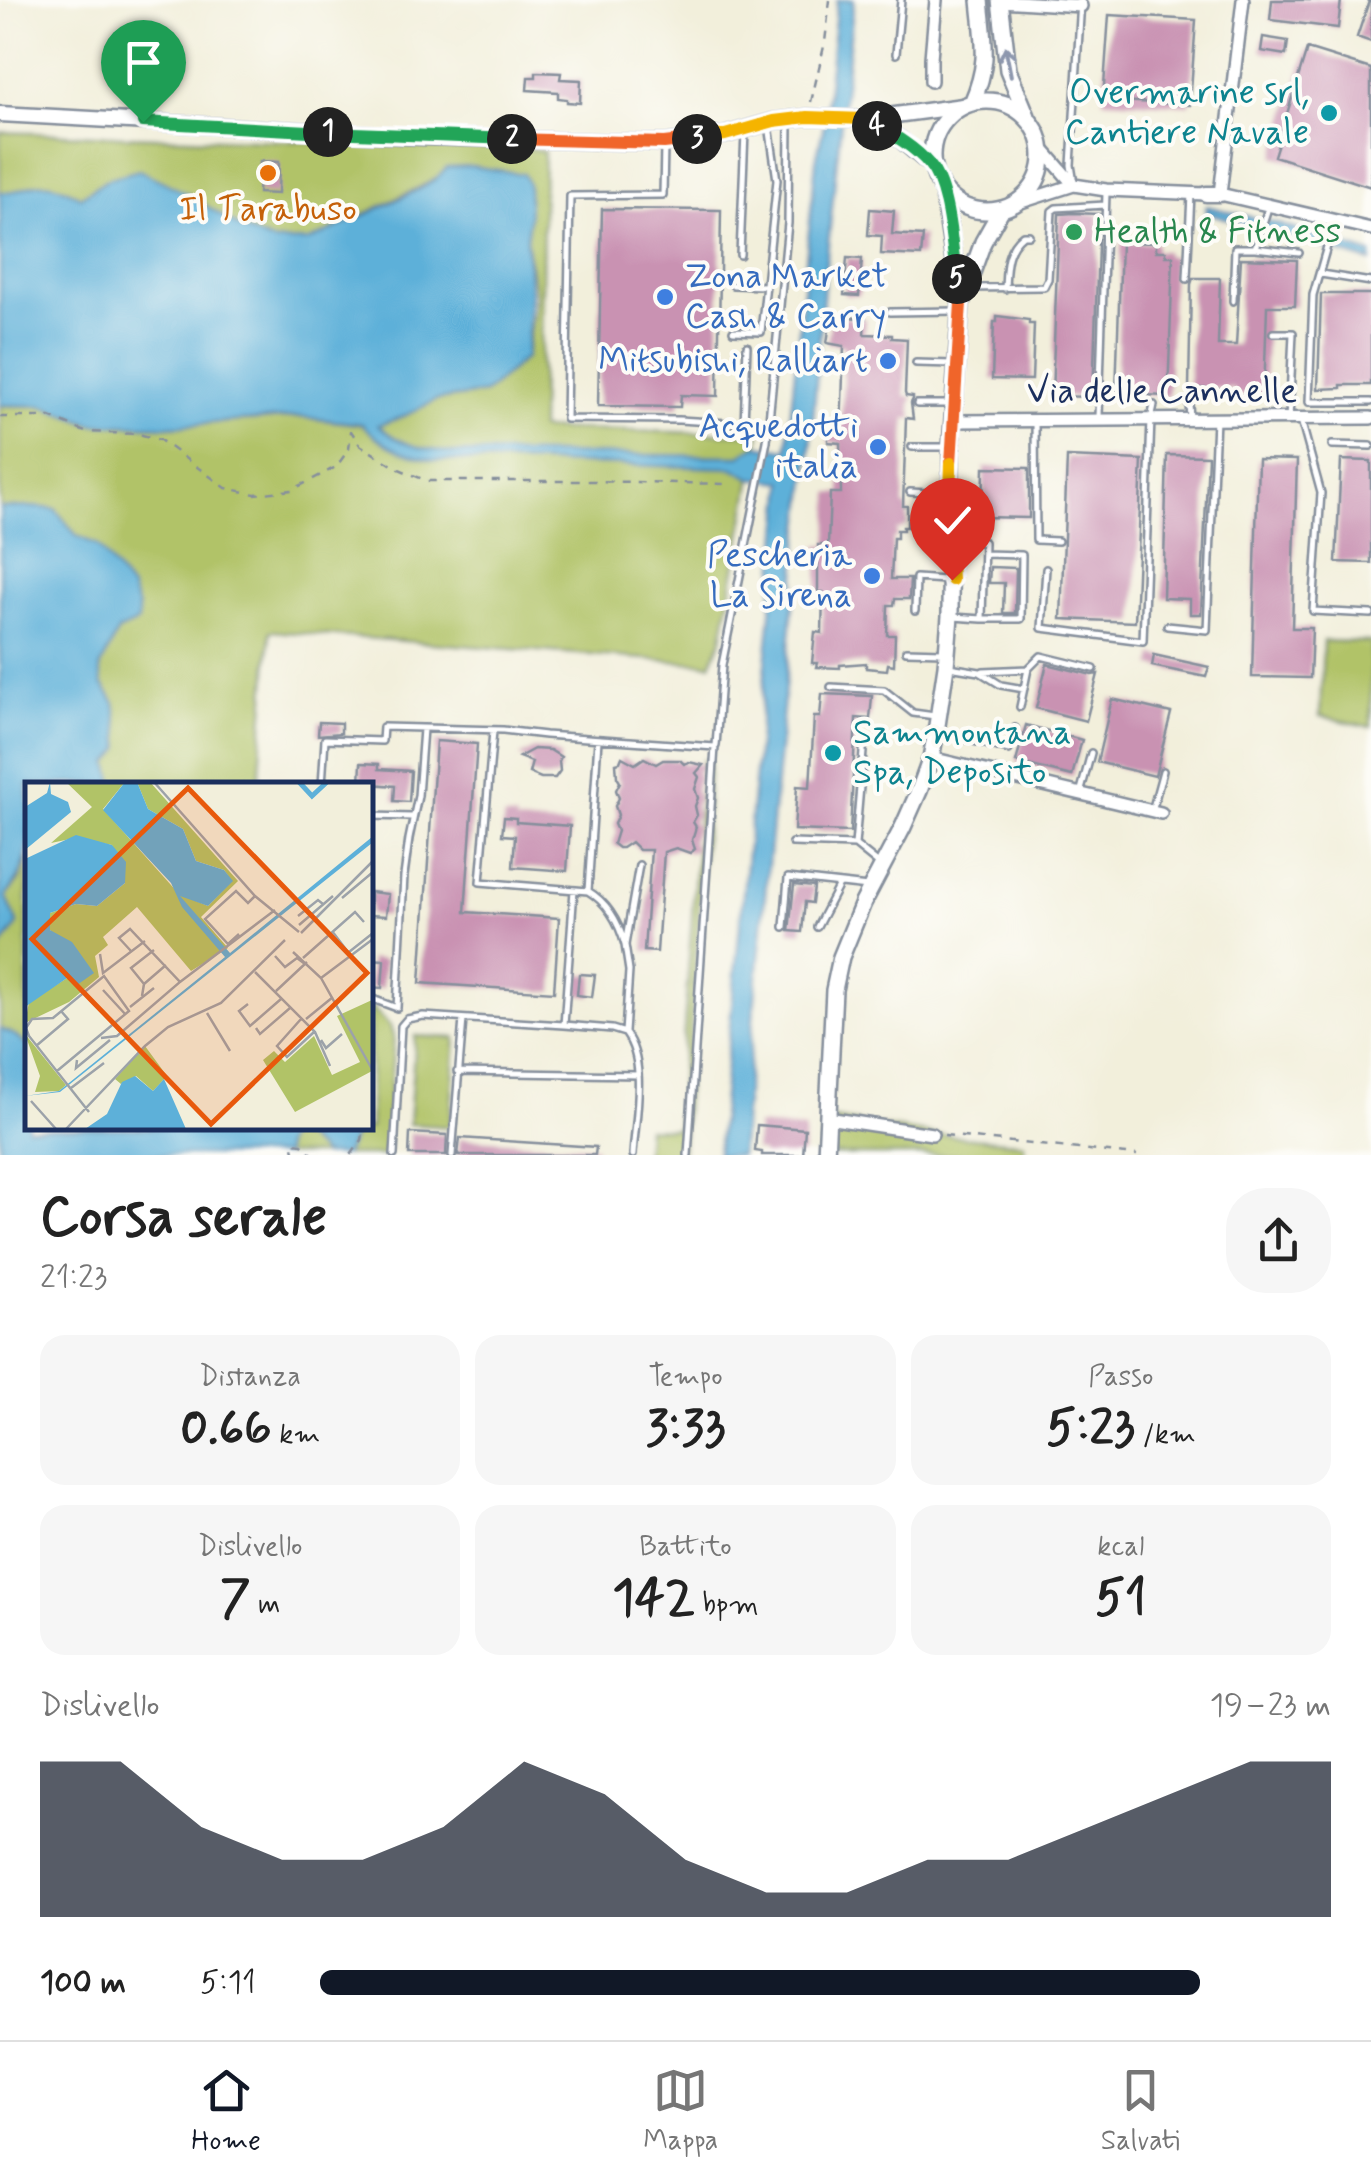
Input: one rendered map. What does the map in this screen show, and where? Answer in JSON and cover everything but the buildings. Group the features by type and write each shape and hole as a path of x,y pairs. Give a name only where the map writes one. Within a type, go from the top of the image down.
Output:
{"main road":[{"path":"967,105 982,76 986,58 980,0"},
{"path":"826,1155 838,968 849,934 920,791 938,724 950,616 951,447 962,300 987,232 1008,207 1031,189 1042,162 1038,135 1008,70 1000,0"},
{"path":"962,300 943,190 932,167 937,132 948,117 967,105 992,101 1012,107 1028,119"},
{"path":"943,190 964,207 983,212 1008,207"}],"street":[{"path":"932,81 936,0"},
{"path":"1000,0 1081,3"},
{"path":"1206,194 1243,0"},
{"path":"0,114 422,137 664,143 725,135 769,122 807,117 860,119 967,105"},
{"path":"860,119 910,147 932,167"},
{"path":"1042,147 1074,185"},
{"path":"1008,207 1074,185 1206,194 1371,229"},
{"name":"Via delle Cannelle","path":"954,412 1035,421 1371,418"},
{"path":"931,758 1156,812"},
{"path":"827,1118 932,1134"}],"lane":[{"path":"896,54 901,0"},
{"path":"1074,185 1071,165 1081,3"},
{"path":"688,1155 722,665 766,441 788,223 788,120"},
{"path":"732,331 760,332 777,180 769,122"},
{"path":"740,255 746,130"},
{"path":"664,143 663,194 570,196 566,419 744,424 747,346"},
{"path":"1100,419 1106,190"},
{"path":"1187,278 1206,194"},
{"path":"890,312 1006,289 1046,286 1054,210 1105,205"},
{"path":"1255,248 1269,205"},
{"path":"1334,220 1313,295 1309,402 1371,402"},
{"path":"1006,289 1006,265 1012,247 1029,235"},
{"path":"1233,301 1236,248 1299,253"},
{"path":"1320,274 1371,282"},
{"path":"733,285 766,286"},
{"path":"1273,333 1293,333 1295,420 1320,493 1313,611 1371,614"},
{"path":"916,363 956,364"},
{"path":"1189,403 1190,419"},
{"path":"917,404 954,412"},
{"path":"1046,568 1042,628 1142,642 1150,419 1154,405"},
{"path":"1166,626 1207,630 1216,419"},
{"path":"1035,421 1036,540 1058,541"},
{"path":"1332,446 1371,446"},
{"path":"912,447 951,447"},
{"path":"910,492 950,494"},
{"path":"915,518 949,521"},
{"path":"951,542 984,542 982,619"},
{"path":"950,616 1020,620 1022,555 984,554"},
{"path":"915,611 916,578 952,580"},
{"path":"906,651 947,659 1001,684 1024,689"},
{"path":"1020,708 1028,669 1041,656 1094,669"},
{"path":"980,672 1028,669"},
{"path":"831,687 884,690 913,713 1009,750 1015,728"},
{"path":"322,782 326,739 382,740 383,727 494,730 716,746"},
{"path":"397,1008 404,876 418,796 423,729"},
{"path":"494,730 480,882 588,891 606,906 619,928 629,971 625,1032 636,1052 638,1075 633,1155"},
{"path":"588,891 598,738"},
{"path":"855,844 864,740"},
{"path":"1080,794 1091,753"},
{"path":"1156,812 1163,771"},
{"path":"372,816 414,818"},
{"path":"792,843 855,844 882,867"},
{"path":"626,945 639,865"},
{"path":"784,927 788,878 871,888"},
{"path":"817,926 840,884"},
{"path":"564,1025 574,890"},
{"path":"372,999 397,1008 407,1019"},
{"path":"394,1155 400,1028 407,1019 463,1018 625,1032"},
{"path":"452,1155 463,1018"},
{"path":"458,1072 638,1075"}],"path":[{"path":"807,117 825,42 830,0"},
{"path":"0,417 50,417 85,432 139,434 160,440 226,488 254,494 292,490 336,466 348,449 351,431 360,445 426,481 725,484"},
{"path":"351,1155 362,1140 364,1130"},
{"path":"932,1134 1137,1155"},
{"path":"295,1155 295,1142 313,1155"}],"green space":[{"path":"0,132 544,152 540,429 760,434 722,639 711,664 270,631 259,782 112,782 109,763 121,749 115,703 102,684 100,668 118,630 109,562 97,545 77,536 55,509 0,508 0,405 44,406 92,424 168,426 299,417 373,426 436,400 485,393 526,357 536,297 526,239 529,218 522,174 471,166 310,241 273,242 242,229 186,193 110,178 80,197 52,184 0,192"},
{"path":"1323,641 1371,642 1371,727 1320,716"},
{"path":"703,760 710,761 682,1155 645,1155 647,1128 677,1129"},
{"path":"25,864 25,1044 0,1029 0,949 18,924 6,896 19,881"},
{"path":"372,1007 390,1026 394,1039 385,1155 344,1155 357,1130 372,1130"},
{"path":"415,1036 456,1038 450,1127 409,1124"},
{"path":"827,1118 1024,1143 1024,1155 826,1155"},
{"path":"289,1133 304,1138 324,1155 284,1155"}],"water":[{"path":"837,0 854,0 740,1155 717,1155 784,482 751,478 733,468 433,460 394,448 362,424 299,417 168,426 92,424 44,406 0,405 0,192 52,184 80,197 110,178 139,170 186,193 242,229 273,242 310,241 422,188 447,167 471,166 523,174 528,184 526,239 531,293 526,357 485,393 436,400 378,425 413,445 453,453 740,456 757,445 787,450 816,160 824,125"},
{"path":"1206,206 1371,254 1371,262 1206,212"},
{"path":"0,508 55,509 77,536 97,545 131,589 138,607 138,622 118,631 100,668 102,684 115,703 121,749 109,763 114,782 25,782 25,860 6,896 18,924 0,949"},
{"path":"0,1029 25,1044 25,1130 357,1130 344,1155 324,1155 304,1138 290,1133 284,1155 0,1155"}],"place":[{"name":"Overmarine srl, Cantiere Navale","path":"1329,113"},
{"name":"Il Tarabuso","path":"268,173"},
{"name":"Health & Fitness","path":"1074,232"},
{"name":"Zona Market Cash & Carry","path":"665,297"},
{"name":"Mitsubishi, Ralliart","path":"888,361"},
{"name":"Acquedotti italia","path":"878,447"},
{"name":"Pescheria La Sirena","path":"872,576"},
{"name":"Sammontana Spa, Deposito","path":"833,753"}],"route":[{"path":"143,122 422,137 664,143 725,135 774,121 807,117 864,119 880,127 919,154 932,167 943,190 961,303 951,447 952,580"}]}
